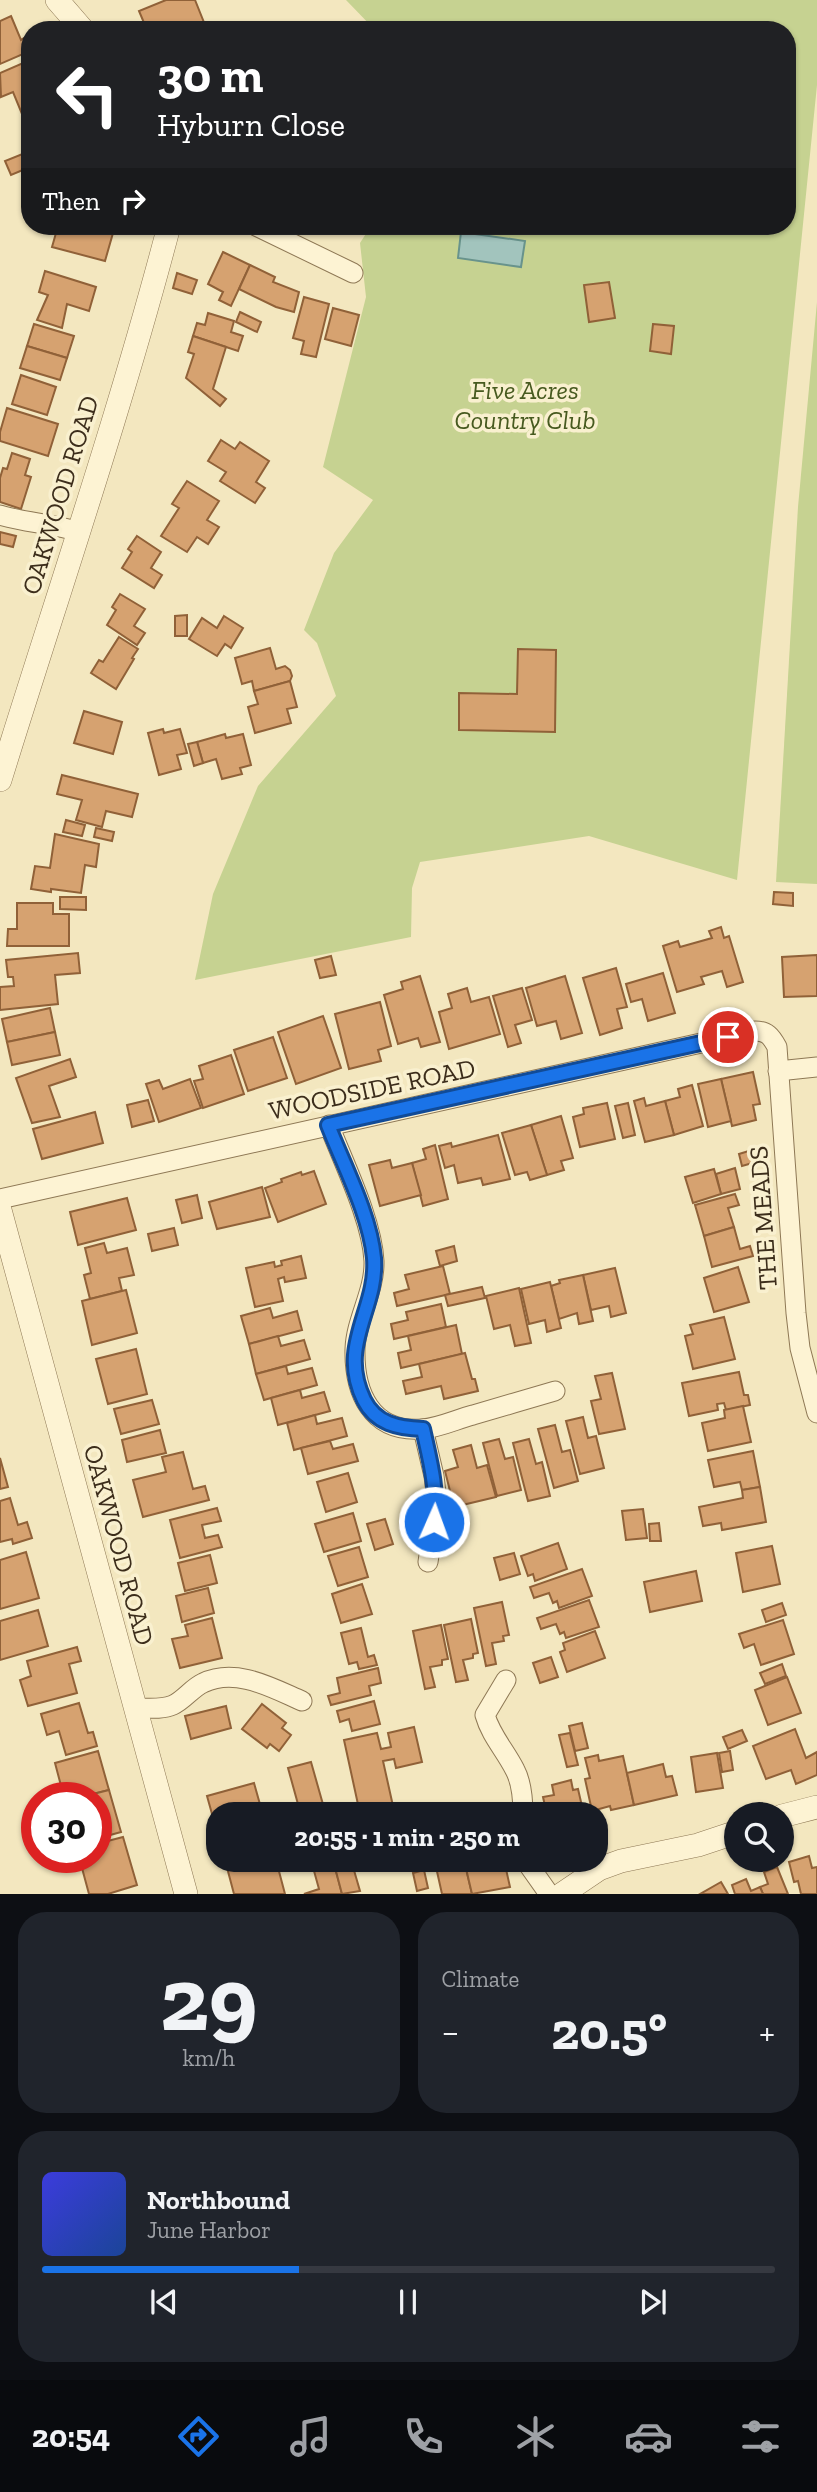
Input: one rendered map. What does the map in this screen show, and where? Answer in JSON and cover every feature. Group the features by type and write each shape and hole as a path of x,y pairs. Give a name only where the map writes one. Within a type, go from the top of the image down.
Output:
{"street":[{"path":"57,0 75,21"},
{"name":"OAKWOOD ROAD","path":"0,780 79,532 168,235"},
{"path":"275,235 353,273"},
{"path":"0,515 27,523 55,524 79,532"},
{"name":"THE MEADS","path":"755,1031 764,1031 772,1037 776,1047 796,1313 800,1348 817,1413"},
{"name":"WOODSIDE ROAD","path":"0,1199 755,1031"},
{"path":"778,1070 817,1067"},
{"path":"328,1125 368,1228 374,1258 373,1277 355,1344 358,1387 368,1408 377,1417 392,1425 423,1429 555,1391"},
{"name":"OAKWOOD ROAD","path":"0,1210 186,1894"},
{"path":"423,1429 437,1501 428,1562"},
{"path":"135,1708 171,1707 202,1684 217,1678 233,1677 255,1681 302,1701"},
{"path":"506,1680 485,1715 488,1728 516,1771 522,1802"},
{"path":"794,1813 817,1807"},
{"path":"562,1894 599,1869 621,1861 698,1845 724,1836"},
{"path":"533,1872 549,1894"}],"green space":[{"name":"Five Acres Country Club","path":"346,0 817,0 817,85 737,880 589,836 420,862 412,888 411,937 195,980 213,894 258,786 336,696 317,643 304,630 334,553 373,500 323,467 366,297 360,243 365,235 796,235 796,21 366,21"},
{"path":"817,302 817,884 776,882 798,507"}],"water":[{"path":"461,235 525,241 521,267 458,258"}],"building":[{"path":"166,0 195,0 203,21 143,21 139,11"},
{"path":"11,16 21,40 21,55 0,64 0,21"},
{"path":"21,64 21,112 13,92 1,97 0,73"},
{"path":"21,155 21,171 11,175 5,161"},
{"path":"55,235 112,235 105,261 52,247"},
{"path":"223,252 250,265 231,306 219,300 223,292 208,284"},
{"path":"250,265 275,277 273,282 299,292 294,312 276,307 239,289"},
{"path":"45,271 96,287 89,311 67,304 62,328 37,320 48,295 39,292"},
{"path":"177,273 197,280 192,294 173,288"},
{"path":"609,282 615,318 589,322 584,285"},
{"path":"304,297 329,304 316,357 301,354 304,341 293,338"},
{"path":"333,308 359,315 351,346 325,339"},
{"path":"240,312 261,322 257,332 236,322"},
{"path":"208,313 234,321 231,332 243,336 238,351 193,336 197,323 205,325"},
{"path":"34,324 74,336 67,358 27,346"},
{"path":"653,324 674,326 671,354 650,351"},
{"path":"193,336 226,347 213,389 226,399 220,406 186,378 194,354 188,352"},
{"path":"27,346 67,358 60,380 20,368"},
{"path":"21,375 56,387 47,415 12,404"},
{"path":"7,408 58,424 48,456 0,441"},
{"path":"221,440 235,449 240,442 269,461 256,482 265,488 255,503 220,481 226,472 208,461"},
{"path":"12,453 30,459 25,475 31,477 21,509 0,502 0,478 3,468 7,469"},
{"path":"187,481 219,501 207,520 219,527 208,544 197,537 187,552 161,536 179,508 172,504"},
{"path":"0,532 16,536 13,547 0,544"},
{"path":"137,536 161,552 151,568 162,575 154,588 122,568 132,552 128,549"},
{"path":"120,594 145,609 134,626 145,633 137,645 107,625 116,610 112,607"},
{"path":"187,615 187,636 175,636 175,616"},
{"path":"224,616 243,628 231,648 225,644 217,656 189,639 202,618 217,628"},
{"path":"119,637 138,649 116,689 91,673 99,660 103,662"},
{"path":"270,648 276,669 285,666 292,676 290,681 254,691 252,681 242,684 235,658"},
{"path":"518,649 556,650 555,732 459,730 459,693 517,694"},
{"path":"290,681 297,707 287,709 291,723 255,733 248,707 258,704 254,691"},
{"path":"84,711 122,722 113,754 74,743"},
{"path":"163,729 164,733 180,729 187,753 177,755 181,769 159,775 148,733"},
{"path":"225,734 226,738 243,734 251,765 240,768 242,774 222,779 216,759 203,763 197,742"},
{"path":"197,742 203,763 194,766 188,744"},
{"path":"62,775 138,794 132,817 106,811 102,827 76,820 82,800 57,794"},
{"path":"66,820 85,825 82,836 63,832"},
{"path":"96,828 114,832 112,841 94,837"},
{"path":"55,834 99,844 96,867 85,865 81,893 31,889 35,866 50,868"},
{"path":"774,892 793,893 793,906 773,904"},
{"path":"60,897 86,897 86,910 60,909"},
{"path":"17,903 53,903 53,914 69,914 69,946 7,946 8,929 17,929"},
{"path":"721,927 724,938 729,936 743,982 727,987 722,971 701,977 704,984 677,992 663,946 678,941 680,947 712,938 709,931"},
{"path":"78,953 80,973 55,975 58,1004 0,1010 0,987 14,986 13,977 8,977 6,960"},
{"path":"817,955 817,996 784,997 782,957"},
{"path":"331,956 336,975 320,978 315,960"},
{"path":"616,968 627,1007 617,1009 622,1028 600,1035 583,978"},
{"path":"663,973 675,1013 648,1021 642,999 631,1002 626,984"},
{"path":"420,976 440,1042 421,1047 418,1038 398,1044 384,995 403,989 401,982"},
{"path":"565,976 582,1033 561,1039 556,1021 537,1026 526,988"},
{"path":"467,988 471,1002 489,997 500,1034 449,1049 439,1012 452,1008 448,994"},
{"path":"522,988 532,1020 515,1025 521,1043 508,1047 493,996"},
{"path":"380,1002 391,1046 378,1050 381,1061 349,1069 335,1014"},
{"path":"50,1008 55,1032 7,1042 2,1019"},
{"path":"323,1016 341,1068 296,1084 278,1032"},
{"path":"55,1032 60,1055 12,1065 7,1042"},
{"path":"273,1037 287,1078 248,1091 234,1050"},
{"path":"231,1055 244,1094 203,1108 194,1081 203,1079 199,1066"},
{"path":"70,1059 76,1077 49,1086 60,1117 32,1123 16,1078"},
{"path":"753,1072 760,1104 753,1105 756,1120 732,1126 721,1079"},
{"path":"190,1079 201,1108 159,1122 146,1084 159,1080 163,1089"},
{"path":"721,1079 731,1121 708,1127 698,1084"},
{"path":"692,1085 703,1126 674,1135 665,1101 680,1097 678,1089"},
{"path":"644,1098 646,1106 665,1101 674,1135 645,1142 634,1101"},
{"path":"148,1100 154,1121 132,1127 127,1105"},
{"path":"607,1103 615,1139 580,1147 573,1117 584,1114 583,1108"},
{"path":"628,1103 635,1135 623,1138 615,1106"},
{"path":"95,1112 103,1143 42,1159 33,1129"},
{"path":"561,1116 573,1158 561,1161 564,1170 547,1175 531,1125"},
{"path":"531,1125 547,1175 530,1180 527,1172 515,1175 502,1133"},
{"path":"498,1135 510,1179 483,1185 481,1178 458,1183 454,1165 445,1168 439,1146 451,1143 452,1147"},
{"path":"435,1145 448,1199 423,1206 412,1163 426,1159 423,1149"},
{"path":"752,1150 756,1162 742,1166 739,1154"},
{"path":"390,1160 392,1168 412,1163 421,1195 380,1206 369,1165"},
{"path":"735,1168 740,1189 721,1194 716,1174"},
{"path":"714,1169 721,1194 693,1203 685,1177"},
{"path":"314,1171 326,1204 278,1222 265,1188 301,1172 302,1175"},
{"path":"262,1187 270,1217 217,1229 209,1202"},
{"path":"735,1194 739,1205 728,1208 734,1227 704,1236 695,1205"},
{"path":"197,1195 202,1218 182,1223 176,1200"},
{"path":"127,1198 136,1230 78,1245 70,1212"},
{"path":"734,1227 740,1249 750,1246 753,1256 712,1267 704,1236"},
{"path":"174,1228 178,1245 152,1251 148,1234"},
{"path":"104,1243 107,1253 127,1248 134,1275 119,1278 122,1291 90,1299 84,1275 91,1273 85,1248"},
{"path":"454,1246 457,1261 440,1266 436,1251"},
{"path":"301,1256 306,1278 285,1282 284,1277 278,1279 283,1301 255,1307 246,1268 274,1262 275,1267 282,1265 281,1261"},
{"path":"443,1266 450,1294 397,1306 394,1293 409,1289 405,1275"},
{"path":"738,1267 749,1302 714,1312 704,1278"},
{"path":"615,1268 626,1313 611,1317 609,1306 591,1310 583,1275"},
{"path":"583,1275 593,1321 579,1324 577,1313 559,1319 551,1286 560,1283 559,1280"},
{"path":"550,1282 561,1328 547,1332 545,1320 529,1324 521,1289"},
{"path":"482,1287 485,1298 448,1306 445,1295"},
{"path":"519,1288 531,1343 515,1346 510,1325 494,1329 486,1296"},
{"path":"126,1290 137,1333 92,1345 82,1301"},
{"path":"441,1304 446,1327 394,1339 391,1324 408,1320 406,1312"},
{"path":"270,1308 273,1318 297,1311 302,1330 249,1344 241,1316"},
{"path":"724,1317 735,1359 693,1369 685,1336 693,1334 690,1325"},
{"path":"456,1325 462,1354 401,1368 398,1353 411,1350 408,1336"},
{"path":"278,1336 281,1346 304,1340 310,1359 256,1374 249,1344"},
{"path":"136,1349 147,1394 108,1404 96,1359"},
{"path":"465,1353 478,1391 444,1399 441,1386 406,1394 403,1381 422,1377 419,1364"},
{"path":"286,1366 288,1374 312,1368 317,1385 264,1400 256,1374"},
{"path":"739,1372 744,1395 748,1395 750,1405 726,1410 724,1403 717,1404 718,1410 689,1416 682,1383"},
{"path":"612,1373 625,1429 599,1434 591,1401 601,1399 595,1376"},
{"path":"300,1390 302,1398 324,1392 330,1411 278,1425 271,1398"},
{"path":"152,1400 159,1424 121,1434 114,1409"},
{"path":"743,1406 751,1442 708,1451 702,1423 725,1418 724,1410"},
{"path":"315,1415 317,1424 342,1418 347,1436 294,1450 287,1423"},
{"path":"583,1417 588,1438 596,1436 604,1468 580,1474 566,1421"},
{"path":"555,1425 562,1452 570,1450 578,1481 554,1488 538,1429"},
{"path":"160,1430 166,1453 127,1462 122,1440"},
{"path":"499,1439 505,1459 513,1457 521,1490 497,1496 483,1443"},
{"path":"529,1439 536,1464 542,1462 550,1496 528,1501 513,1443"},
{"path":"330,1441 333,1449 353,1444 358,1461 308,1474 301,1448"},
{"path":"471,1445 477,1468 487,1465 496,1497 454,1507 445,1471 458,1467 453,1450"},
{"path":"753,1451 760,1487 742,1490 740,1482 714,1487 708,1460"},
{"path":"183,1452 193,1489 205,1486 209,1500 143,1517 133,1480 166,1472 162,1457"},
{"path":"0,1458 8,1487 0,1489"},
{"path":"348,1473 357,1502 326,1512 317,1482"},
{"path":"760,1487 766,1522 722,1530 721,1523 703,1526 699,1507 743,1498 742,1490"},
{"path":"10,1498 18,1525 27,1522 32,1538 13,1544 12,1539 0,1542 0,1501"},
{"path":"217,1508 221,1521 202,1525 205,1538 218,1535 222,1547 180,1558 170,1520"},
{"path":"643,1509 647,1538 626,1540 622,1511"},
{"path":"353,1513 361,1541 324,1552 315,1524"},
{"path":"385,1519 393,1544 375,1550 367,1524"},
{"path":"659,1523 661,1541 650,1541 649,1524"},
{"path":"558,1543 567,1569 535,1581 533,1574 528,1576 521,1556"},
{"path":"772,1546 780,1584 743,1592 736,1553"},
{"path":"359,1547 368,1577 338,1586 328,1556"},
{"path":"26,1552 39,1598 0,1609 0,1560"},
{"path":"514,1553 520,1574 500,1580 494,1558"},
{"path":"210,1555 217,1583 185,1591 178,1563"},
{"path":"582,1569 592,1596 559,1608 557,1601 553,1603 549,1593 534,1598 530,1587"},
{"path":"696,1571 702,1601 650,1612 644,1582"},
{"path":"362,1584 372,1614 341,1623 332,1594"},
{"path":"208,1588 214,1613 182,1622 176,1596"},
{"path":"589,1600 599,1627 566,1638 564,1632 560,1634 556,1624 541,1629 537,1618"},
{"path":"502,1602 509,1635 503,1636 504,1641 492,1643 496,1664 486,1666 474,1608"},
{"path":"782,1603 786,1615 766,1622 762,1610"},
{"path":"38,1610 48,1646 0,1660 0,1621"},
{"path":"212,1618 222,1658 180,1668 172,1639 188,1636 185,1625"},
{"path":"471,1619 478,1653 473,1654 473,1658 463,1660 468,1680 456,1682 444,1625"},
{"path":"783,1620 794,1654 761,1665 754,1644 744,1648 739,1634"},
{"path":"441,1625 448,1659 442,1660 442,1665 430,1667 435,1687 425,1689 413,1631"},
{"path":"361,1628 368,1657 374,1655 377,1665 359,1669 357,1662 349,1664 341,1633"},
{"path":"595,1631 605,1658 567,1672 560,1652 565,1650 563,1643"},
{"path":"77,1647 81,1661 69,1664 77,1693 28,1706 20,1680 31,1676 27,1661"},
{"path":"551,1657 558,1677 540,1683 533,1663"},
{"path":"782,1664 786,1676 765,1684 760,1673"},
{"path":"378,1668 381,1683 369,1686 371,1695 331,1705 328,1696 340,1693 337,1678"},
{"path":"787,1677 801,1713 768,1725 755,1690"},
{"path":"374,1701 380,1724 352,1731 349,1719 340,1722 337,1711"},
{"path":"79,1703 88,1733 93,1732 97,1746 66,1755 59,1731 47,1735 41,1714"},
{"path":"262,1704 286,1723 282,1728 291,1735 279,1751 270,1744 267,1748 242,1729"},
{"path":"226,1706 231,1728 191,1739 185,1716"},
{"path":"582,1723 588,1748 575,1751 569,1726"},
{"path":"414,1727 422,1762 396,1768 394,1759 383,1761 392,1802 357,1802 344,1740 377,1733 381,1749 391,1747 388,1733"},
{"path":"795,1729 806,1758 817,1752 817,1775 796,1784 791,1770 766,1779 753,1746"},
{"path":"742,1730 747,1741 728,1749 723,1737"},
{"path":"570,1733 578,1765 567,1767 559,1735"},
{"path":"98,1751 107,1782 60,1782 55,1763"},
{"path":"730,1751 733,1770 722,1772 719,1753"},
{"path":"717,1753 723,1788 696,1792 691,1757"},
{"path":"598,1755 599,1761 623,1756 634,1805 611,1810 608,1802 590,1802 585,1779 590,1778 585,1758"},
{"path":"311,1762 322,1802 297,1802 288,1768"},
{"path":"663,1764 666,1777 672,1776 677,1795 634,1805 627,1773"},
{"path":"571,1780 573,1790 578,1789 581,1802 544,1802 543,1797 554,1795 552,1785"},
{"path":"254,1783 259,1802 209,1802 207,1796"},
{"path":"112,1800 121,1832 112,1835"},
{"path":"123,1837 137,1885 108,1894 89,1894 83,1873 112,1873 112,1840"},
{"path":"809,1856 812,1868 817,1867 817,1894 801,1894 798,1881 794,1882 792,1872 794,1872 794,1860"},
{"path":"228,1872 279,1872 285,1894 234,1894"},
{"path":"314,1872 336,1872 342,1894 304,1894 319,1889"},
{"path":"336,1872 354,1872 360,1891 342,1894"},
{"path":"424,1872 428,1888 417,1891 413,1873"},
{"path":"437,1872 467,1872 472,1894 442,1894"},
{"path":"467,1872 507,1872 510,1887 472,1894"},
{"path":"764,1872 779,1872 788,1894 763,1894 760,1887 768,1884"},
{"path":"746,1879 751,1891 760,1887 763,1894 735,1894 732,1885"},
{"path":"721,1882 728,1894 700,1894"}],"route":[{"path":"434,1522 437,1501 423,1429 392,1425 377,1417 368,1408 358,1387 355,1344 373,1277 374,1258 368,1228 328,1125 728,1037"}]}
